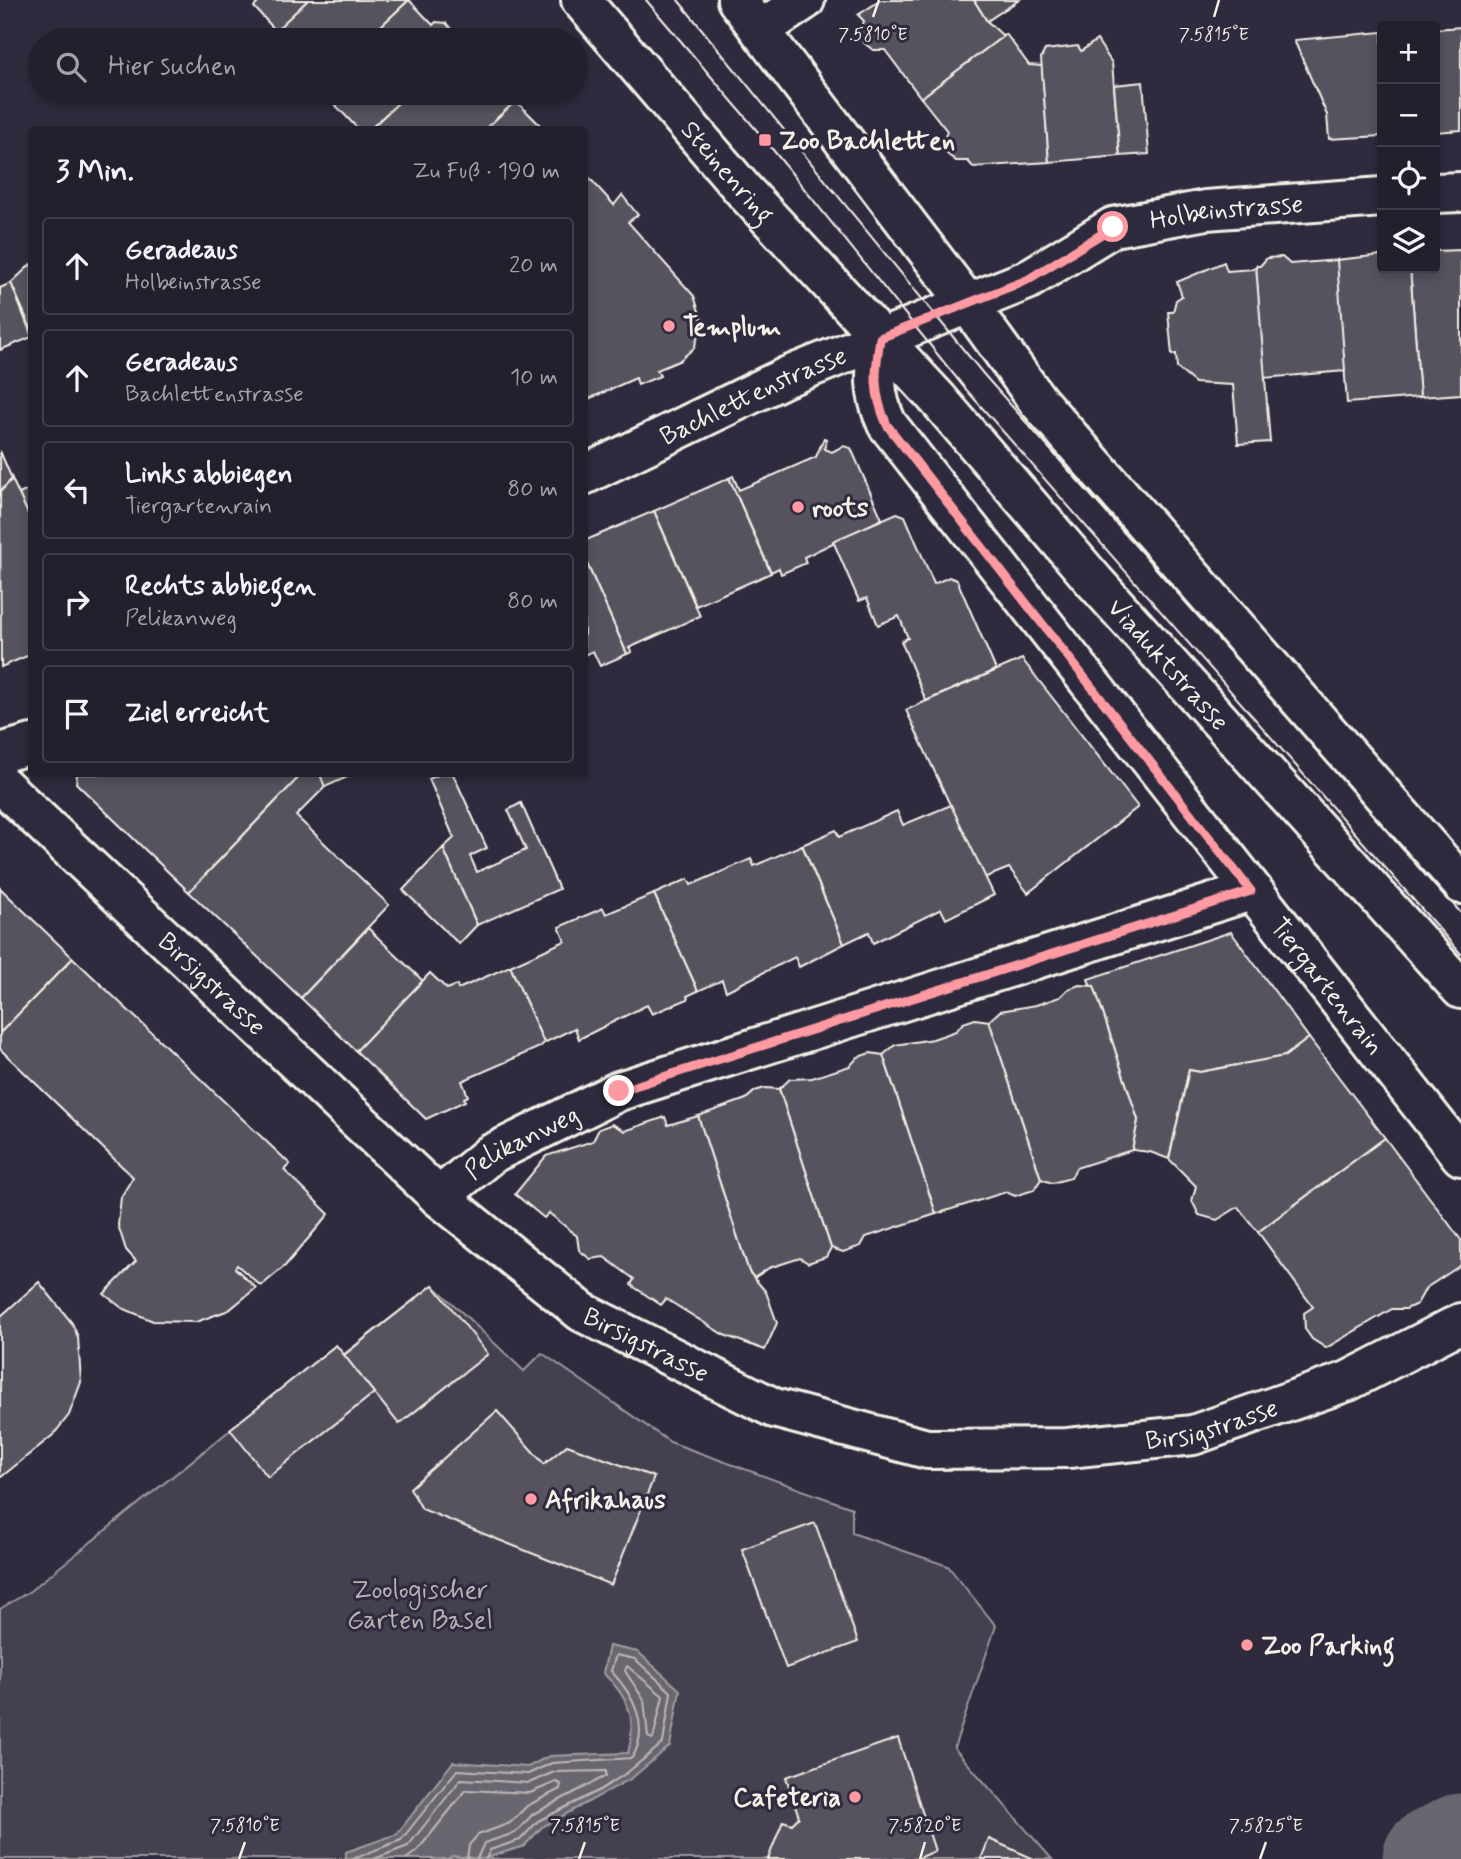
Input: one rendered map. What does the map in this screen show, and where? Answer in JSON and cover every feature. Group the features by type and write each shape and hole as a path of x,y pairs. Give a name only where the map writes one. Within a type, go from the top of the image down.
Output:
{"street":[{"name":"Steinenring","path":"581,0 745,192 880,338"},
{"path":"737,0 968,304 1038,401 1461,884"},
{"path":"760,30 805,0"},
{"path":"1440,193 1461,191"},
{"name":"Holbeinstrasse","path":"925,321 1027,280 1113,227 1206,209 1377,197"},
{"name":"Bachlettenstrasse","path":"588,473 786,377 925,321"},
{"name":"Tiergartenrain","path":"880,338 874,382 878,405 887,425 1461,1156"},
{"name":"Viaduktstrasse","path":"880,338 937,397 1095,582 1461,989"},
{"path":"0,753 28,745"},
{"name":"Birsigstrasse","path":"0,783 439,1197 582,1312 774,1408 927,1449 1068,1448 1193,1435 1348,1381 1461,1324"},
{"name":"Pelikanweg","path":"439,1197 491,1154 619,1091 1251,891"}],"green space":[{"name":"Zoologischer Garten Basel","path":"433,1285 524,1371 542,1353 670,1442 852,1508 852,1533 948,1566 996,1626 954,1748 1052,1859 0,1859 0,1609 30,1591 336,1345 344,1354"}],"water":[{"path":"609,1646 638,1652 680,1690 670,1746 632,1778 542,1827 524,1846 483,1859 452,1856 447,1859 346,1859 346,1852 397,1834 453,1762 528,1767 549,1756 628,1753 632,1730 629,1709 619,1691 603,1673"}],"building":[{"path":"257,0 308,0 279,28 273,28 254,7 259,2"},
{"path":"308,0 409,0 379,28 278,28"},
{"path":"409,0 433,25 436,22 446,23 451,28 379,28"},
{"path":"881,0 974,0 987,21 1002,35 1006,34 921,98 885,50 873,50 864,43 860,32 864,21 858,15"},
{"path":"974,0 1019,0 987,21"},
{"path":"1461,27 1461,130 1440,132 1440,29"},
{"path":"1377,32 1377,136 1329,139 1327,115 1294,40"},
{"path":"1006,34 1029,65 1042,66 1049,162 973,167 968,161 956,161 947,154 943,143 947,131 921,98"},
{"path":"1097,40 1112,63 1120,156 1049,162 1041,58 1045,50 1078,46 1081,51"},
{"path":"1143,82 1149,154 1120,156 1114,85"},
{"path":"335,105 396,105 373,126 355,126"},
{"path":"396,105 512,105 488,126 373,126"},
{"path":"512,105 520,105 541,126 488,126"},
{"path":"588,176 614,205 622,195 638,215 628,222 694,296 703,323 694,348 679,361 657,370 660,376 638,385 636,378 588,399"},
{"path":"1461,250 1461,394 1420,397 1410,273 1440,273 1440,251"},
{"path":"1377,256 1377,273 1410,273 1420,397 1347,403 1336,260"},
{"path":"1282,257 1290,264 1337,260 1345,371 1264,378 1256,266 1260,266 1267,258"},
{"path":"1224,262 1227,271 1253,269 1256,266 1270,442 1238,444 1233,385 1195,383 1177,368 1176,354 1172,355 1168,312 1173,312 1176,300 1182,296 1177,282"},
{"path":"28,267 28,322 11,283"},
{"path":"11,283 28,327 28,339 0,350 0,288"},
{"path":"824,438 827,439 824,449 832,452 843,446 851,448 882,519 804,557 806,563 781,574 779,568 771,572 729,478 733,476 739,490 816,457"},
{"path":"0,451 12,479 0,492"},
{"path":"729,478 771,573 696,606 654,511"},
{"path":"12,479 28,513 28,656 1,667 0,492"},
{"path":"28,490 28,513 19,494"},
{"path":"654,511 700,616 629,648 632,652 627,654 588,566 588,539"},
{"path":"897,513 905,516 934,584 949,577 957,580 996,670 926,701 901,641 908,638 899,616 878,625 867,598 859,601 833,541"},
{"path":"588,566 627,654 600,666 593,651 588,653"},
{"path":"1022,659 1138,807 1028,893 1009,868 984,878 906,710"},
{"path":"77,777 299,777 189,892 76,783"},
{"path":"299,777 321,777 325,787 296,816 389,905 301,998 189,892"},
{"path":"321,777 347,777 325,787"},
{"path":"454,777 487,848 470,856 477,872 526,850 508,810 521,803 559,889 477,925 443,848 454,838 429,779"},
{"path":"951,805 994,895 946,919 941,909 873,943 869,932 844,944 802,845 836,830 839,837 897,811 903,825"},
{"path":"802,845 844,944 799,967 795,957 726,991 722,980 698,991 654,894 688,879 691,885 751,859 754,866"},
{"path":"443,848 477,925 459,944 403,890"},
{"path":"0,888 73,958 0,1033"},
{"path":"654,894 698,991 687,996 688,999 652,1014 647,1005 579,1039 575,1028 544,1043 510,966 565,941 559,927 603,908 606,914"},
{"path":"368,928 423,981 356,1051 301,998"},
{"path":"1231,932 1309,1038 1285,1056 1200,1072 1189,1070 1169,1159 1150,1152 1132,1150 1138,1120 1094,986 1091,987 1088,979"},
{"path":"73,958 290,1164 284,1170 329,1214 285,1266 261,1286 237,1265 235,1268 256,1288 229,1310 196,1322 153,1321 122,1308 104,1294 136,1261 126,1250 118,1225 121,1197 133,1177 0,1049 0,1033"},
{"path":"510,966 544,1043 462,1081 468,1096 464,1098 465,1101 426,1119 356,1051 430,973 447,989 457,985 458,989"},
{"path":"1079,985 1094,986 1138,1120 1132,1150 1076,1168 1071,1178 1052,1183 1041,1179 989,1021 1000,1011 1036,1005 1060,997 1068,989"},
{"path":"975,1019 989,1021 1041,1179 1034,1190 1015,1196 1006,1192 936,1214 883,1055 895,1045 933,1039 956,1031 963,1023"},
{"path":"1309,1038 1385,1138 1258,1232 1238,1207 1217,1220 1199,1215 1192,1201 1196,1186 1169,1159 1189,1070 1200,1072 1285,1056"},
{"path":"870,1053 883,1055 936,1214 866,1237 861,1246 843,1252 831,1248 779,1089 790,1079 812,1078 850,1066 858,1057"},
{"path":"765,1088 779,1089 831,1248 826,1257 808,1263 800,1258 769,1268 754,1278 749,1272 698,1116 746,1099 755,1091"},
{"path":"698,1116 749,1272 766,1292 777,1323 765,1350 724,1335 666,1299 661,1305 631,1285 634,1279 604,1257 590,1259 579,1250 577,1236 549,1213 544,1218 515,1194 546,1156 593,1141 599,1129 612,1124 625,1131 665,1117 668,1125"},
{"path":"1385,1138 1461,1240 1461,1265 1426,1288 1417,1304 1406,1309 1392,1309 1326,1348 1312,1339 1305,1329 1304,1313 1313,1307 1258,1232"},
{"path":"39,1282 72,1323 78,1337 81,1382 69,1415 53,1435 0,1478 0,1317"},
{"path":"433,1285 488,1354 399,1424 344,1355"},
{"path":"336,1345 374,1393 268,1477 230,1429"},
{"name":"Afrikahaus","path":"497,1411 544,1464 567,1445 654,1477 611,1585 422,1509 410,1488"},
{"path":"815,1523 858,1642 786,1668 742,1549"},
{"name":"Cafeteria","path":"898,1738 935,1851 917,1859 768,1859 783,1821 792,1824 799,1817 786,1777"},
{"path":"989,1839 1034,1859 981,1859"}],"waterway":[{"path":"1434,1859 1461,1845"}],"tram line":[{"path":"646,0 765,140 963,386 1461,954"},
{"path":"678,0 985,376 1461,913"}],"place":[{"name":"Zoo Bachletten","path":"765,140"},
{"name":"Templum","path":"669,326"},
{"name":"roots","path":"798,507"},
{"name":"Afrikahaus","path":"531,1499"},
{"name":"Zoo Parking","path":"1247,1645"},
{"name":"Cafeteria","path":"855,1797"}],"route":[{"path":"619,1091 1251,891 887,425 878,405 874,382 880,338 1027,280 1113,227"}]}
